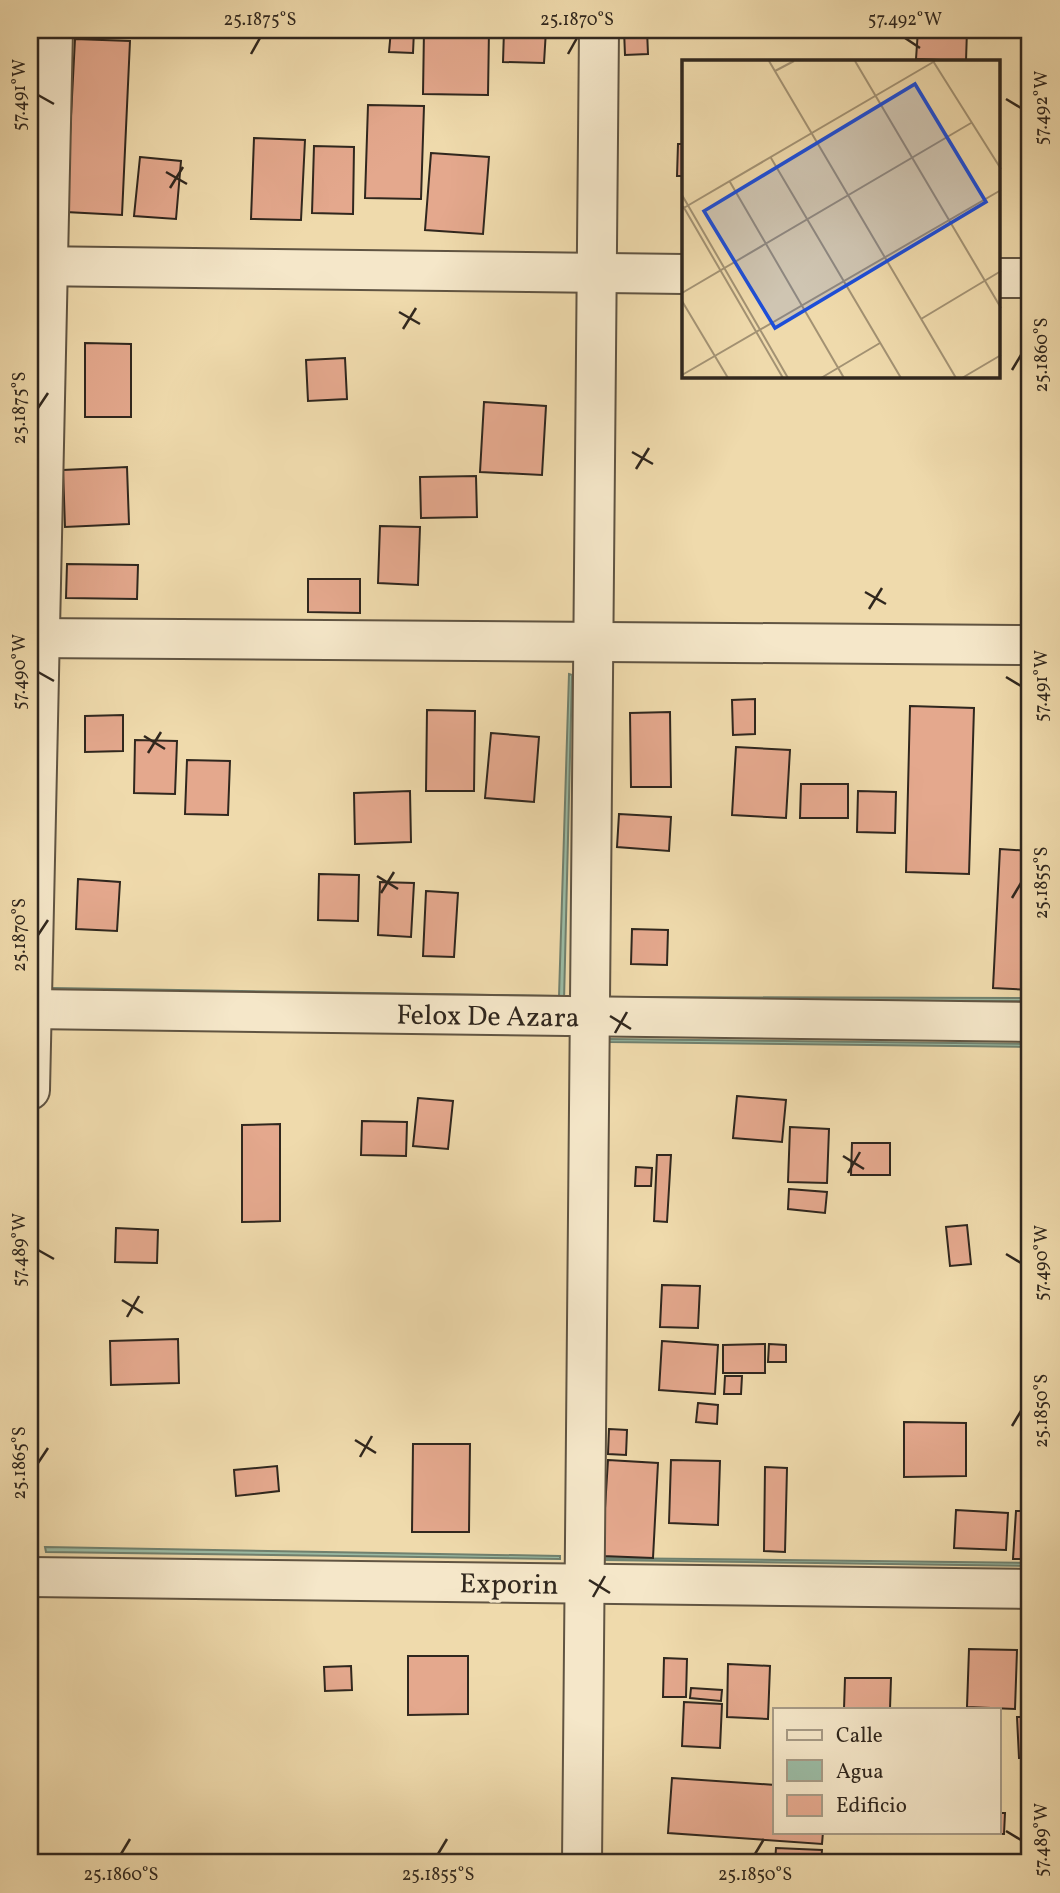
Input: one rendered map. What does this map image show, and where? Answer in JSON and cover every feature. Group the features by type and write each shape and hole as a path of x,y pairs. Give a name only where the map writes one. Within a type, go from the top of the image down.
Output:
{"street":[{"path":"30,1090 39,266 53,30"},
{"path":"582,1863 599,30"},
{"path":"39,266 682,274"},
{"path":"1000,278 1030,278"},
{"path":"35,638 1030,645"},
{"name":"Felox De Azara","path":"31,1009 1030,1022"},
{"name":"Exporin","path":"30,1577 1030,1589"}],"water":[{"path":"569,674 572,675 564,1001 54,992 54,988 559,996"},
{"path":"604,997 1030,998 1030,1001 604,1000"},
{"path":"608,1039 1030,1044 1030,1047 609,1042"},
{"path":"45,1547 560,1556 560,1559 46,1552"},
{"path":"604,1560 1030,1563 1030,1566"}],"building":[{"path":"391,30 414,30 413,53 389,52"},
{"path":"424,30 489,30 488,95 423,94"},
{"path":"504,30 546,30 544,63 503,62"},
{"path":"624,30 647,30 648,54 625,55"},
{"path":"918,30 967,30 966,60 916,59"},
{"path":"75,39 130,41 122,215 66,212"},
{"path":"368,105 424,106 421,199 365,198"},
{"path":"254,138 305,140 301,220 251,219"},
{"path":"678,144 682,144 682,176 677,176"},
{"path":"314,146 354,147 353,214 312,213"},
{"path":"431,153 489,157 483,234 425,230"},
{"path":"140,157 181,161 176,219 134,216"},
{"path":"85,343 131,344 131,417 85,417"},
{"path":"345,358 347,399 308,401 306,360"},
{"path":"484,402 546,406 542,475 480,472"},
{"path":"127,467 129,524 65,527 63,470"},
{"path":"476,476 477,517 421,518 420,477"},
{"path":"380,526 420,527 418,585 378,583"},
{"path":"67,564 138,565 137,599 66,598"},
{"path":"308,579 360,579 360,613 308,612"},
{"path":"755,699 755,734 733,735 732,700"},
{"path":"910,706 974,708 969,874 906,872"},
{"path":"427,710 475,711 474,791 426,791"},
{"path":"670,712 671,787 631,787 630,713"},
{"path":"123,715 123,751 85,752 85,716"},
{"path":"491,733 539,737 534,802 485,798"},
{"path":"135,740 177,741 175,794 134,793"},
{"path":"736,747 790,750 786,818 732,815"},
{"path":"187,760 230,761 228,815 185,814"},
{"path":"801,784 848,784 848,818 800,818"},
{"path":"410,791 411,842 355,844 354,793"},
{"path":"858,791 896,792 895,833 857,832"},
{"path":"619,814 671,817 669,851 617,847"},
{"path":"1000,849 1030,851 1030,990 993,988"},
{"path":"319,874 359,875 358,921 318,920"},
{"path":"78,879 120,882 117,931 76,929"},
{"path":"380,882 414,883 411,937 378,935"},
{"path":"426,891 458,893 454,957 423,956"},
{"path":"632,929 668,930 667,965 631,964"},
{"path":"737,1096 786,1100 782,1142 733,1138"},
{"path":"418,1098 453,1101 448,1149 413,1146"},
{"path":"362,1121 407,1122 406,1156 361,1155"},
{"path":"280,1124 280,1221 242,1222 242,1125"},
{"path":"790,1127 829,1129 827,1183 788,1182"},
{"path":"852,1143 890,1143 890,1175 851,1175"},
{"path":"1022,1143 1030,1143 1030,1166 1022,1166"},
{"path":"657,1155 671,1155 667,1222 654,1221"},
{"path":"636,1167 652,1168 651,1186 635,1186"},
{"path":"789,1189 827,1192 825,1213 788,1209"},
{"path":"967,1225 971,1264 950,1266 946,1227"},
{"path":"116,1228 158,1230 157,1263 115,1262"},
{"path":"662,1285 700,1286 698,1328 660,1327"},
{"path":"178,1339 179,1383 111,1385 110,1341"},
{"path":"662,1341 718,1345 715,1394 659,1390"},
{"path":"765,1344 765,1373 723,1373 723,1345"},
{"path":"769,1344 786,1345 786,1362 768,1362"},
{"path":"725,1376 742,1376 741,1394 724,1394"},
{"path":"698,1403 718,1405 717,1424 696,1422"},
{"path":"904,1422 966,1423 966,1476 904,1477"},
{"path":"609,1429 627,1430 626,1455 608,1454"},
{"path":"1024,1430 1030,1431 1030,1453 1022,1452"},
{"path":"413,1444 470,1444 469,1532 412,1532"},
{"path":"608,1460 658,1463 653,1558 602,1556"},
{"path":"671,1460 720,1461 718,1525 669,1523"},
{"path":"277,1466 279,1491 236,1496 234,1470"},
{"path":"765,1467 787,1468 785,1552 764,1551"},
{"path":"956,1510 1008,1513 1006,1550 954,1548"},
{"path":"1016,1511 1030,1511 1030,1559 1013,1559"},
{"path":"969,1649 1017,1650 1015,1709 967,1707"},
{"path":"408,1656 468,1656 468,1714 408,1715"},
{"path":"664,1658 687,1659 686,1697 663,1697"},
{"path":"728,1664 770,1666 768,1719 727,1717"},
{"path":"351,1666 352,1690 325,1691 324,1667"},
{"path":"845,1678 891,1678 890,1708 844,1708"},
{"path":"691,1688 722,1690 721,1701 690,1698"},
{"path":"684,1702 722,1704 720,1748 682,1746"},
{"path":"1017,1717 1030,1717 1030,1758 1019,1758"},
{"path":"672,1778 773,1785 773,1834 823,1834 822,1844 668,1833"},
{"path":"1000,1813 1005,1813 1004,1834 1000,1834"},
{"path":"776,1848 822,1850 821,1863 775,1863"}]}
